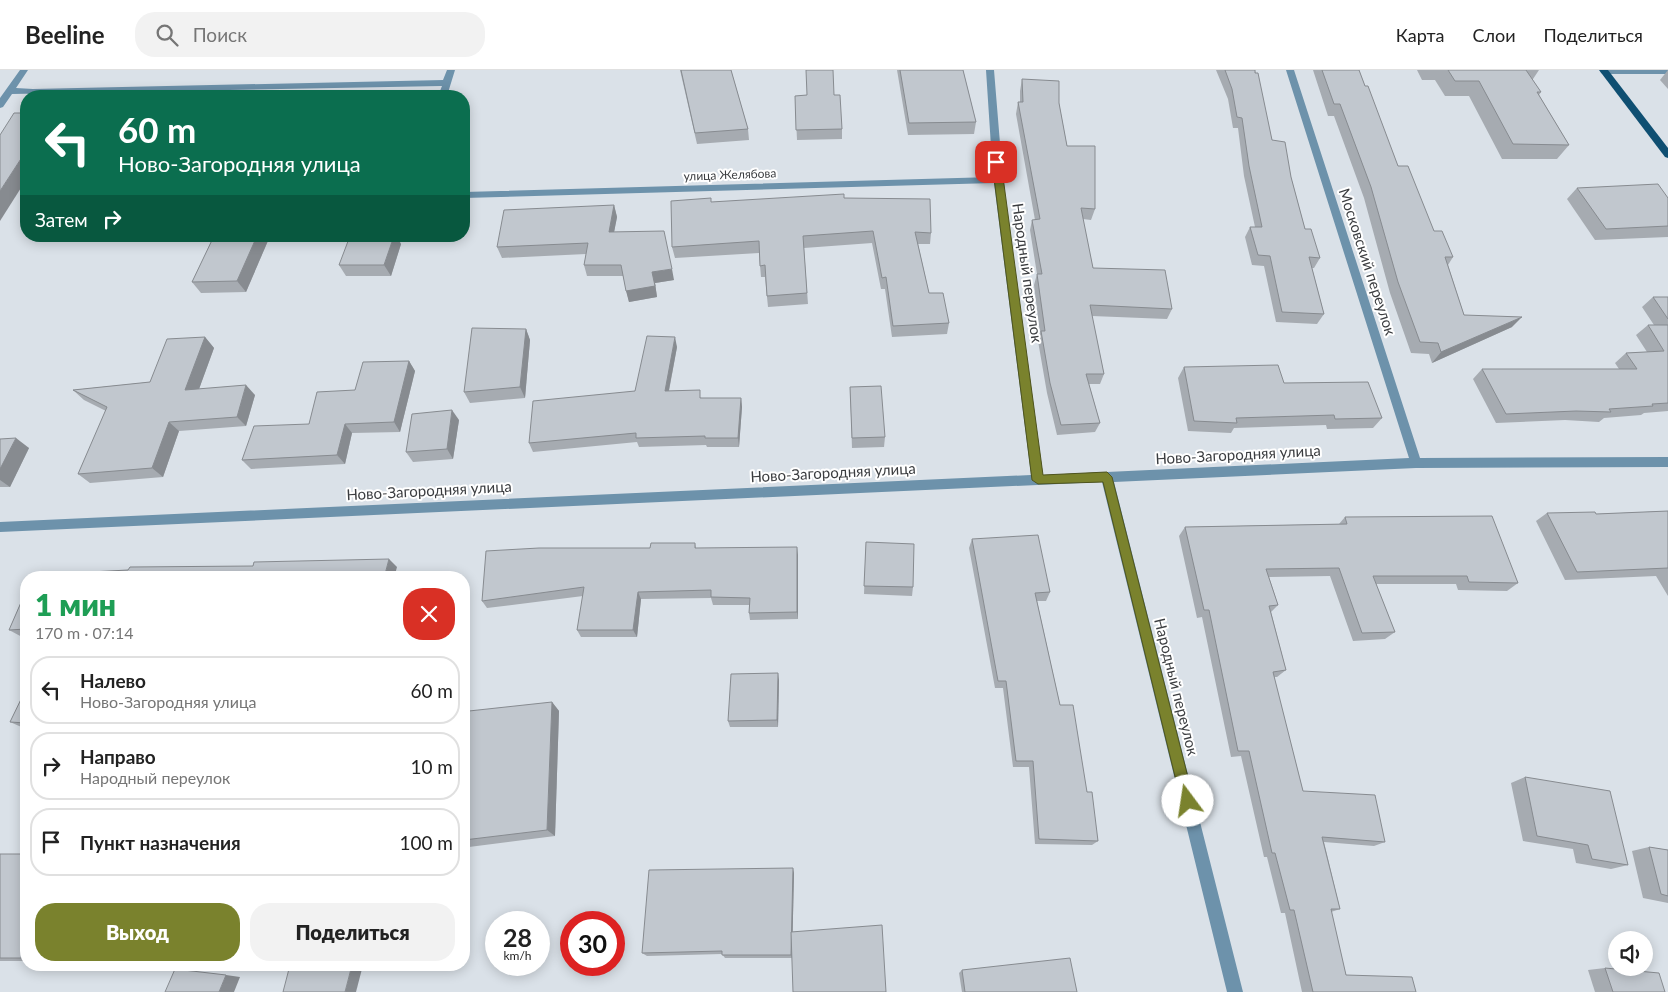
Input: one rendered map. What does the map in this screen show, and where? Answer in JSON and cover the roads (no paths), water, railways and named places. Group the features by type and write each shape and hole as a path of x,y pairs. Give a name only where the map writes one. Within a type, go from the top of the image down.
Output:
{"main road":[{"path":"1604,71 1668,155"}],"street":[{"path":"0,105 24,70"},
{"path":"445,90 451,70"},
{"name":"Народный переулок","path":"990,70 998,180 1038,480"},
{"name":"Московский переулок","path":"1290,70 1416,462"},
{"path":"1604,71 1668,72"},
{"path":"125,90 447,83"},
{"path":"10,91 20,91"},
{"name":"улица Желябова","path":"470,195 998,180"},
{"name":"Ново-Загородняя улица","path":"0,527 1416,462 1668,462"},
{"name":"Народный переулок","path":"1107,477 1235,992"}]}
